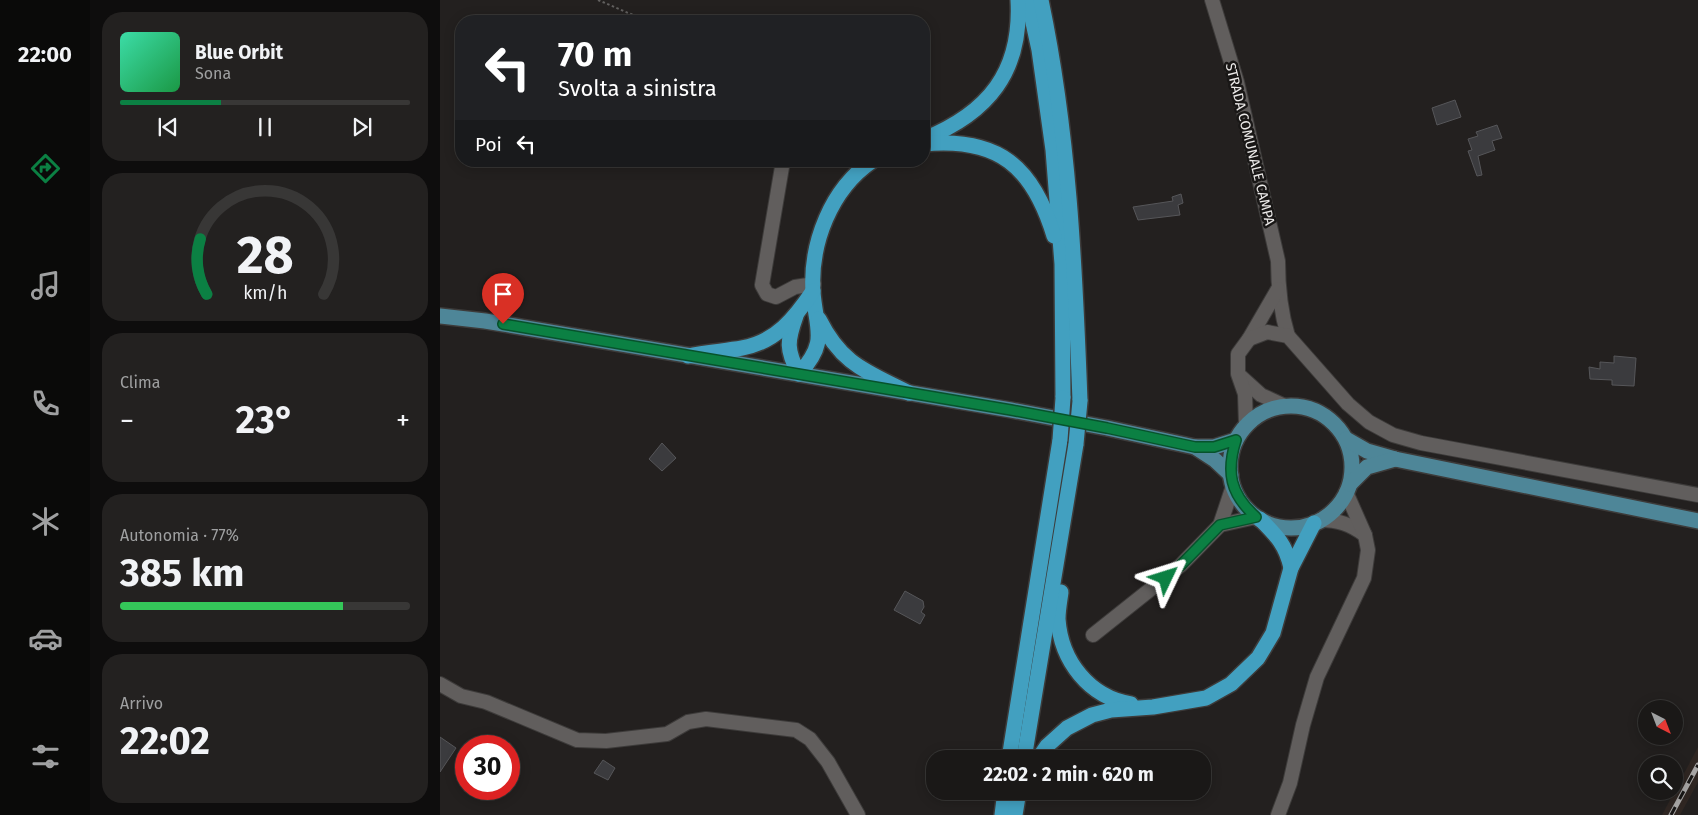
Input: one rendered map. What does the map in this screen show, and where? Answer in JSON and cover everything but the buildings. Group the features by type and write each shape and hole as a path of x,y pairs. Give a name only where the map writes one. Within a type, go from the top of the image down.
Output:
{"highway":[{"path":"930,136 964,120 990,96 998,84 1011,60 1017,35 1018,0"},
{"path":"1011,750 1060,440 1063,398 1061,259 1053,150 1039,50 1028,0"},
{"path":"1026,750 1076,444 1080,401 1075,258 1065,146 1050,42 1041,0"},
{"path":"930,143 941,142 976,146 1001,155 1024,173 1033,185 1039,198 1050,224 1061,259"},
{"path":"813,288 796,316 787,346 790,359 799,374 815,354 819,331 813,288 822,228 831,206 864,167"},
{"path":"688,356 742,348 764,342 778,333 796,316"},
{"path":"818,316 829,340 855,366 908,393"},
{"path":"1258,518 1281,541 1288,554 1291,568"},
{"path":"1044,750 1067,728 1092,715 1111,710 1153,707 1206,698 1231,684 1258,658 1273,633 1291,568 1317,522"},
{"path":"1062,531 1064,570 1058,618 1063,647 1076,672 1094,688 1118,702 1153,707"},
{"path":"1002,815 1004,800"},
{"path":"1015,815 1018,800"}],"main road":[{"path":"440,316 484,321 799,374 1107,428 1195,447 1214,447 1236,440"},
{"path":"1232,481 1231,457 1236,440 1246,425 1264,412 1285,406 1300,406 1314,410 1327,417 1338,427 1346,439 1351,454 1352,469 1348,488"},
{"path":"1346,439 1367,451 1395,459 1698,521"},
{"path":"1195,447 1215,460 1232,481 1246,508 1258,518 1281,527 1298,527 1317,522 1333,511 1348,488 1367,467 1395,459"}],"street":[{"name":"STRADA COMUNALE CAMPA","path":"1212,0 1237,82 1278,261 1278,289 1281,314 1288,336"},
{"path":"783,167 762,285 768,294 776,297 796,287 813,288"},
{"path":"1246,425 1245,394 1238,374 1238,354 1249,339 1278,289"},
{"path":"1249,339 1268,332 1288,336 1348,404 1369,422 1393,435 1430,445 1698,495"},
{"path":"1238,374 1261,395 1285,406"},
{"path":"1094,636 1181,565 1220,525 1232,481"},
{"path":"1278,815 1290,784 1302,725 1317,677 1364,578 1368,550 1365,535 1348,488"},
{"path":"1220,525 1258,518"},
{"path":"1317,522 1337,520 1353,526 1365,535"},
{"path":"440,684 461,696 486,702 577,740 606,741 667,734 688,722 706,719 796,730 810,739 828,762 858,815"}],"path":[{"path":"598,0 633,15"}],"shaded area":[{"path":"1698,747 1698,782 1680,815 1662,815 1670,800 1683,800 1683,775"}],"railway":[{"path":"1671,815 1698,765"}],"route":[{"path":"503,324 1011,410 1195,447 1214,447 1236,440 1231,457 1233,486 1246,508 1256,517 1240,519 1220,525 1166,578"}]}
